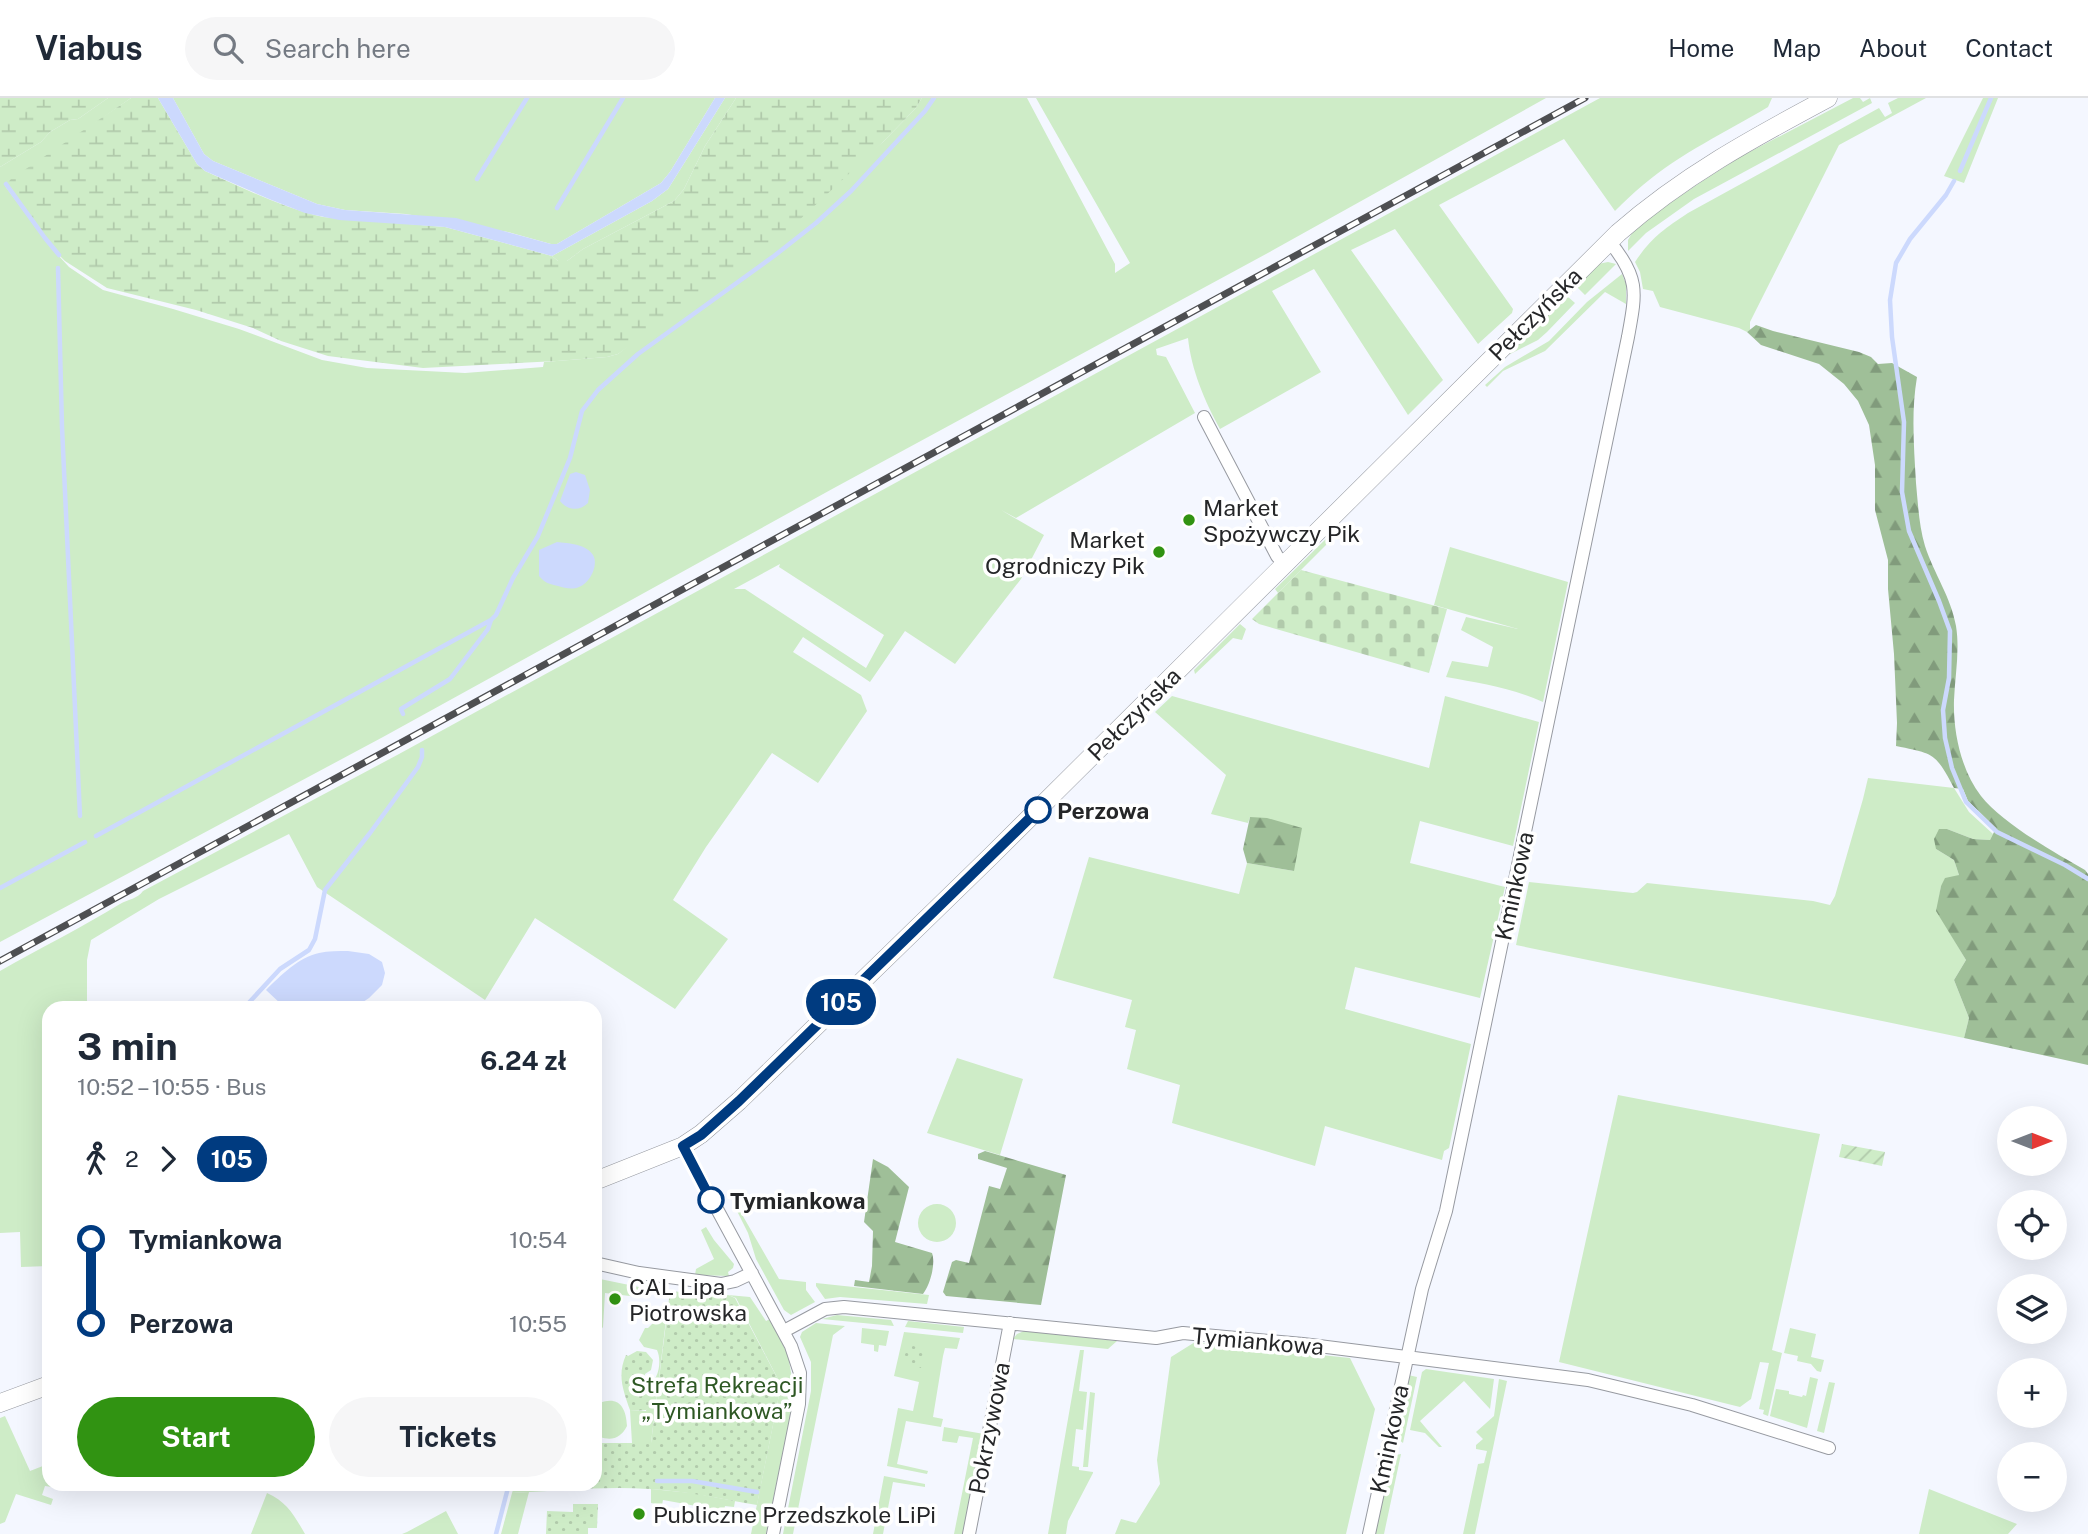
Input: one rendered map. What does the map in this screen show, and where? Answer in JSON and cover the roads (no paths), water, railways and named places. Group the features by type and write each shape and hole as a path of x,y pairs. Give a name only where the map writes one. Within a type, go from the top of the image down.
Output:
{"main road":[{"name":"Pełczyńska","path":"602,1178 683,1146 701,1135 769,1072 991,856 1609,242 1646,209 1675,186 1730,152 1828,98"},
{"path":"0,1404 42,1388"}],"street":[{"name":"Kminkowa","path":"1369,1534 1422,1289 1446,1211 1628,337 1634,283 1625,262 1609,242"},
{"path":"1204,418 1277,556 1285,565"},
{"path":"683,1146 784,1331 797,1360 800,1389 772,1534"},
{"path":"602,1265 721,1284 752,1273"},
{"name":"Tymiankowa","path":"784,1331 825,1309 835,1307 1156,1338 1183,1333 1407,1356 1597,1382 1692,1405 1829,1448"},
{"name":"Pokrzywowa","path":"969,1534 1010,1323"}],"water":[{"path":"158,98 173,98 204,154 213,161 317,204 345,210 456,218 557,244 661,183 715,98 725,98 668,189 652,201 552,256 445,227 339,220 305,213 269,199 205,171 197,164"},
{"path":"576,472 585,475 590,490 588,503 573,509 560,501 570,474"},
{"path":"557,542 581,546 593,555 594,568 583,585 566,588 547,583 539,576 539,550"},
{"path":"348,951 369,954 382,962 385,973 382,985 364,1001 278,1001 266,990 304,958 322,952"}],"waterway":[{"path":"477,179 527,98"},
{"path":"557,208 623,98"},
{"path":"96,836 491,620 538,536 570,458 582,411 598,390 638,354 816,223 851,191 934,98"},
{"path":"1960,171 1991,98"},
{"path":"1954,181 1910,239 1896,263 1890,300 1892,337 1904,422 1902,492 1909,531 1950,631 1949,678 1943,710 1945,738 1952,768 1966,802 1997,832 2088,879"},
{"path":"6,184 59,255"},
{"path":"58,268 62,427 80,816"},
{"path":"403,714 401,709 450,679 488,629 491,620"},
{"path":"250,1001 280,969 309,950 315,939 325,890 418,767 422,750"},
{"path":"0,888 85,842"},
{"path":"657,1481 692,1481 757,1492"},
{"path":"496,1534 507,1491"}],"railway":[{"path":"0,961 1585,98"}],"place":[{"name":"Market Spożywczy Pik","path":"1189,520"},
{"name":"Market Ogrodniczy Pik","path":"1159,552"},
{"name":"Perzowa","path":"1038,810"},
{"name":"Tymiankowa","path":"711,1200"},
{"name":"CAL Lipa Piotrowska","path":"615,1299"},
{"name":"Publiczne Przedszkole LiPi","path":"639,1514"}],"park label":[{"name":"Strefa Rekreacji „Tymiankowa”","path":"717,1397"}]}
